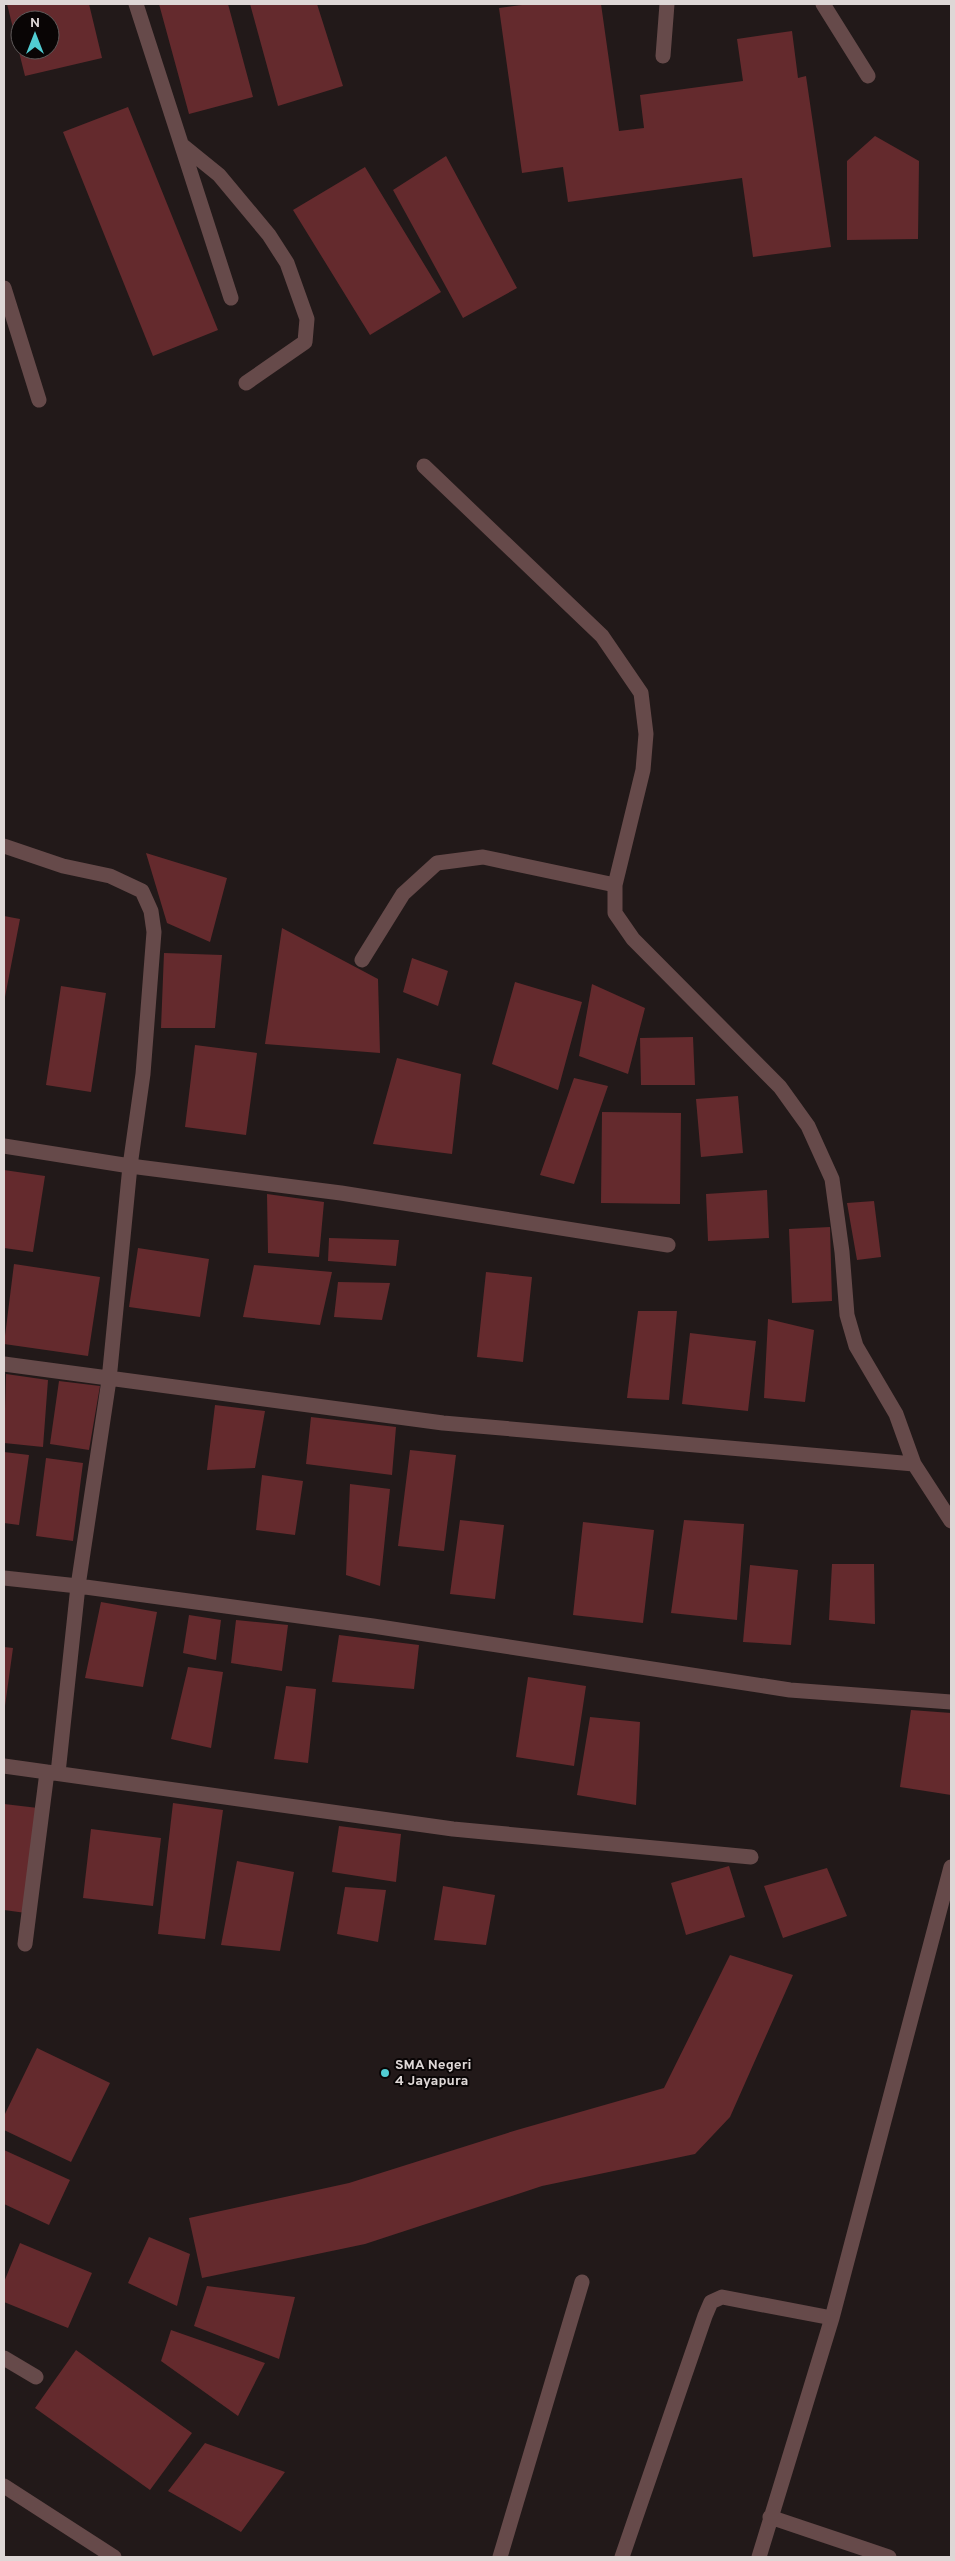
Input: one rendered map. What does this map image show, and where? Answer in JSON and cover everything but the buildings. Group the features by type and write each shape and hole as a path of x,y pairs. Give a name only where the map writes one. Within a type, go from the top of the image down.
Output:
{"street":[{"path":"136,4 231,298"},
{"path":"663,56 667,4"},
{"path":"823,4 868,76"},
{"path":"182,145 219,175 269,235 287,263 300,293 307,319 305,342 246,383"},
{"path":"4,288 39,400"},
{"path":"424,466 602,636 641,693 646,734 643,770 615,885 615,913 633,939 780,1087 808,1126 832,1178 842,1252 847,1315 856,1346 896,1414 914,1464 951,1521"},
{"path":"4,846 63,866 110,876 142,891 151,911 154,932 143,1074 130,1166 109,1380 78,1586 53,1772 25,1944"},
{"path":"362,960 403,894 437,863 483,857 615,885"},
{"path":"4,1146 130,1166 341,1193 668,1244"},
{"path":"4,1364 109,1380 443,1423 914,1464"},
{"path":"4,1578 78,1586 373,1626 790,1690 951,1702"},
{"path":"4,1766 453,1829 751,1857"},
{"path":"759,2557 832,2318 951,1867"},
{"path":"500,2557 582,2282"},
{"path":"622,2557 705,2316 712,2302 722,2297 832,2318"},
{"path":"4,2358 36,2377"},
{"path":"4,2486 114,2557"},
{"path":"770,2517 889,2557"}],"place":[{"name":"SMA Negeri 4 Jayapura","path":"385,2073"}]}
